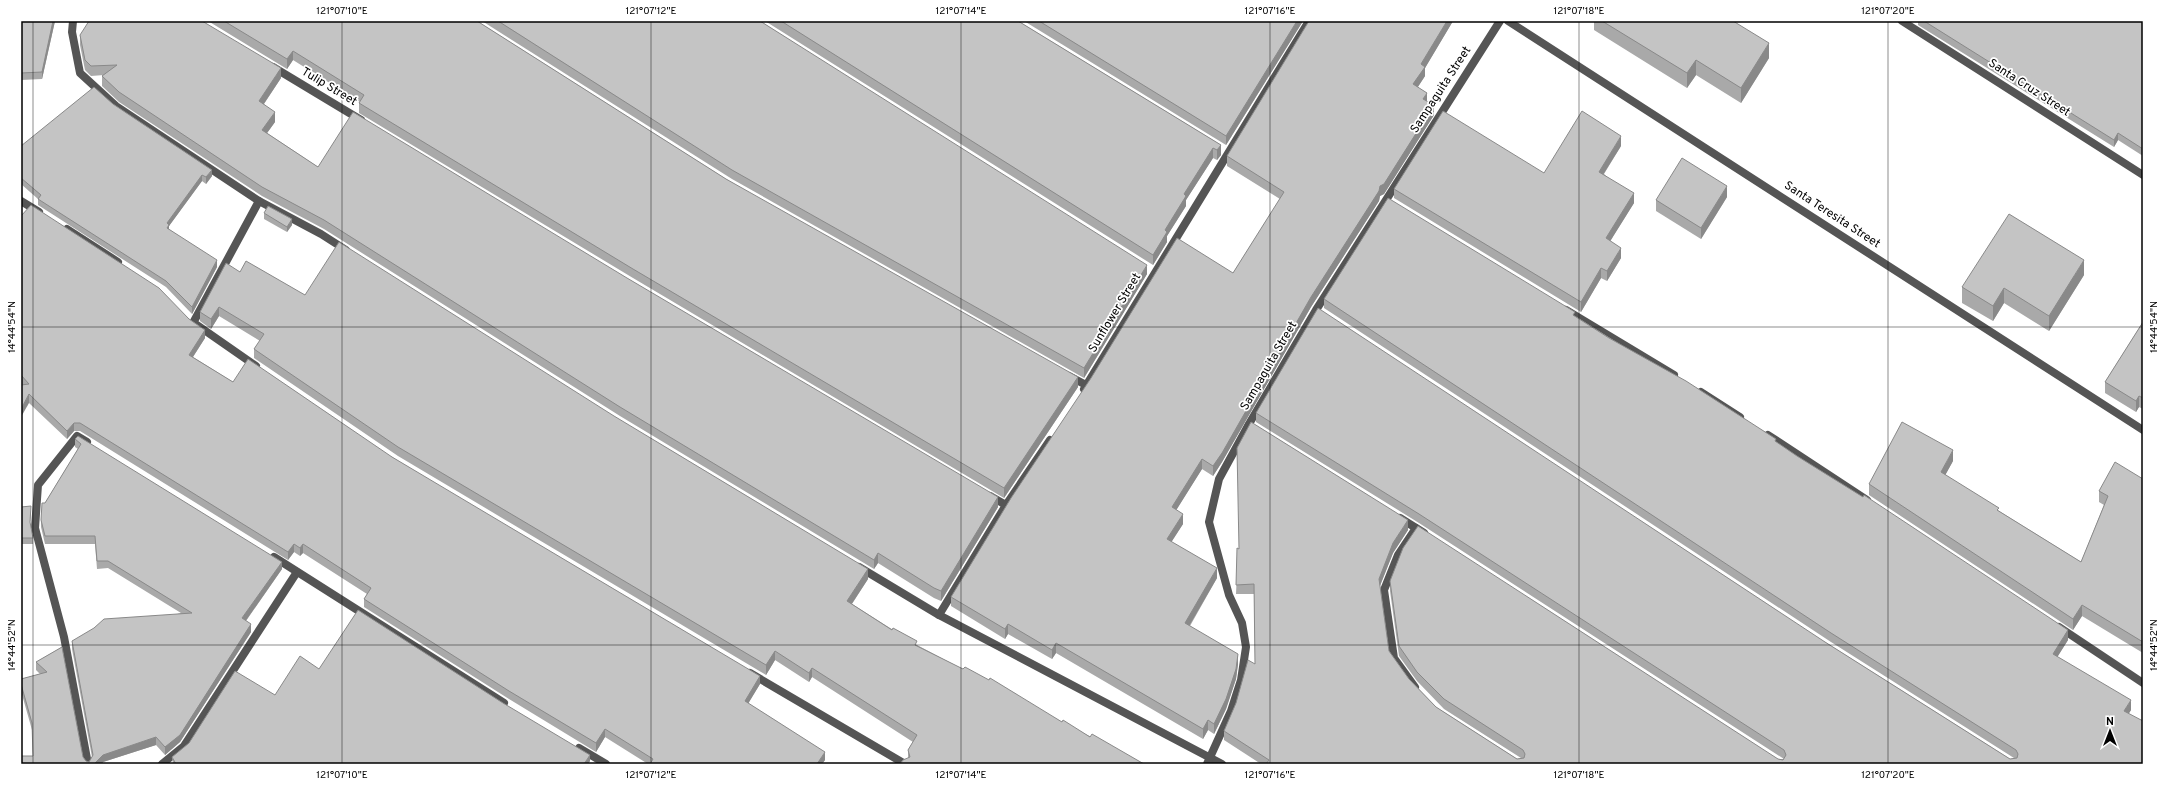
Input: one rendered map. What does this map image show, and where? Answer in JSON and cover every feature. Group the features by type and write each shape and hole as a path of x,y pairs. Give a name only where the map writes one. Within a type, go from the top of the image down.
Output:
{"street":[{"path":"73,21 72,32 80,73 116,106 259,201 320,234 353,255"},
{"name":"Sunflower Street","path":"1078,398 1151,270 1224,150 1309,21"},
{"name":"Sampaguita Street","path":"1209,761 1231,711 1241,680 1246,647 1242,623 1229,595 1209,522 1219,479 1319,312 1500,21"},
{"name":"Santa Teresita Street","path":"1508,21 2143,430"},
{"name":"Santa Cruz Street","path":"1902,21 2143,176"},
{"name":"Tulip Street","path":"265,62 366,123"},
{"path":"21,201 44,216"},
{"path":"259,201 190,320 265,372"},
{"path":"57,223 126,267"},
{"path":"1559,306 1680,379"},
{"path":"1059,370 1086,385"},
{"path":"1694,387 1747,421"},
{"path":"939,615 1006,505 1056,430"},
{"path":"1760,430 1872,504"},
{"path":"88,764 64,638 36,528 38,485 77,436 97,448"},
{"path":"985,493 1006,505"},
{"path":"1389,512 1430,537"},
{"path":"1416,528 1398,555 1384,590 1394,658 1413,685 1424,696"},
{"path":"264,551 513,708"},
{"path":"851,562 939,615 1209,761 1222,764"},
{"path":"162,764 184,746 297,572"},
{"path":"2051,622 2143,683"},
{"path":"744,669 905,764"},
{"path":"572,744 606,764"}],"building":[{"path":"21,21 53,21 42,72 21,73"},
{"path":"89,21 202,21 281,68 259,101 275,112 262,130 318,167 353,112 627,278 998,497 941,591 878,553 874,560 620,407 324,220 262,187 119,92 102,76 117,65 91,66 85,60 80,35"},
{"path":"224,21 477,21 726,179 1078,377 1004,488 633,269 359,103 364,95 293,51 287,59"},
{"path":"498,21 760,21 1147,265 1084,368 732,170"},
{"path":"781,21 1018,21 1221,145 1217,150 1213,148 1184,194 1186,196 1165,230 1167,232 1153,255"},
{"path":"1039,21 1297,21 1226,136"},
{"path":"1309,21 1447,21 1421,64 1425,67 1413,84 1427,93 1423,99 1434,105 1384,184 1380,186 1379,191 1311,297 1222,453 1213,466 1202,459 1172,507 1183,514 1167,539 1217,568 1185,623 1238,654 1236,669 1226,699 1214,724 1208,720 1203,729 1056,643 1052,650 1008,624 1005,629 951,597 1011,498 1091,378 1177,238 1233,273 1284,192 1227,156"},
{"path":"1602,21 1733,21 1769,43 1741,88 1696,60 1687,73"},
{"path":"1924,21 2143,21 2143,149 2118,133 2114,140"},
{"path":"94,87 113,104 212,170 206,177 202,175 167,223 169,225 167,228 217,260 192,307 166,281 38,199 41,195 21,178 21,146"},
{"path":"1443,111 1544,173 1582,111 1621,136 1599,172 1634,193 1606,238 1621,248 1607,271 1601,268 1581,302 1394,189"},
{"path":"1682,158 1727,186 1701,228 1656,200"},
{"path":"1388,198 1575,312 1573,315 1609,338 1686,381 1776,439 1775,441 1797,456 1863,497 1864,495 2068,630 2053,654 2131,700 2124,711 2143,721 2143,764 1266,764 1269,760 1224,731 1236,703 1248,660 1255,664 1254,584 1236,585 1237,548 1239,549 1237,448 1251,422 1408,520 1393,543 1379,579 1389,651 1409,679 1436,707 1517,759 1524,758 1525,754 1523,750 1444,699 1417,672 1399,646 1390,581 1403,548 1418,526 1778,759 1783,760 1786,755 1784,750 1419,514 1256,413 1318,308 1825,642 2010,759 2017,758 2018,754 2016,750 1831,633 1324,299"},
{"path":"31,205 159,288 189,319 205,330 189,355 233,382 248,359 392,457 760,676 745,701 825,752 817,764 650,764 653,759 605,729 596,743 509,691 364,599 371,588 303,544 300,548 294,544 288,552 80,423 74,423 67,431 29,394 21,409 21,385 29,384 21,375 21,216"},
{"path":"268,206 292,219 287,227 264,213"},
{"path":"2009,214 2084,260 2049,316 2004,288 1993,306 1962,287"},
{"path":"339,242 614,416 868,569 847,601 892,630 893,628 917,641 915,645 963,669 965,667 989,680 990,678 1062,722 1063,720 1090,737 1092,734 1144,764 900,764 903,760 910,757 908,750 917,735 812,668 809,673 775,651 766,665 398,447 254,349 264,334 219,307 211,319 200,312 226,263 240,272 246,261 305,295"},
{"path":"2143,322 2143,398 2139,396 2136,401 2105,382"},
{"path":"1902,422 1953,450 1941,472 1999,508 1997,510 2081,562 2108,496 2099,491 2115,462 2143,479 2143,642 2082,605 2073,619 1869,484"},
{"path":"78,436 282,562 242,618 251,624 180,735 165,747 156,737 103,755 94,764 21,764 21,756 33,756 32,723 21,684 21,679 47,672 36,662 62,647 83,757 89,762 93,755 72,641 94,628 104,619 192,613 108,561 97,561 95,536 45,536 41,520 42,503 45,503 81,444 75,439"},
{"path":"31,506 30,522 33,538 21,538 21,507"},
{"path":"358,610 503,703 590,755 584,764 176,764 172,757 189,743 235,671 275,695 300,656 319,669"}]}
